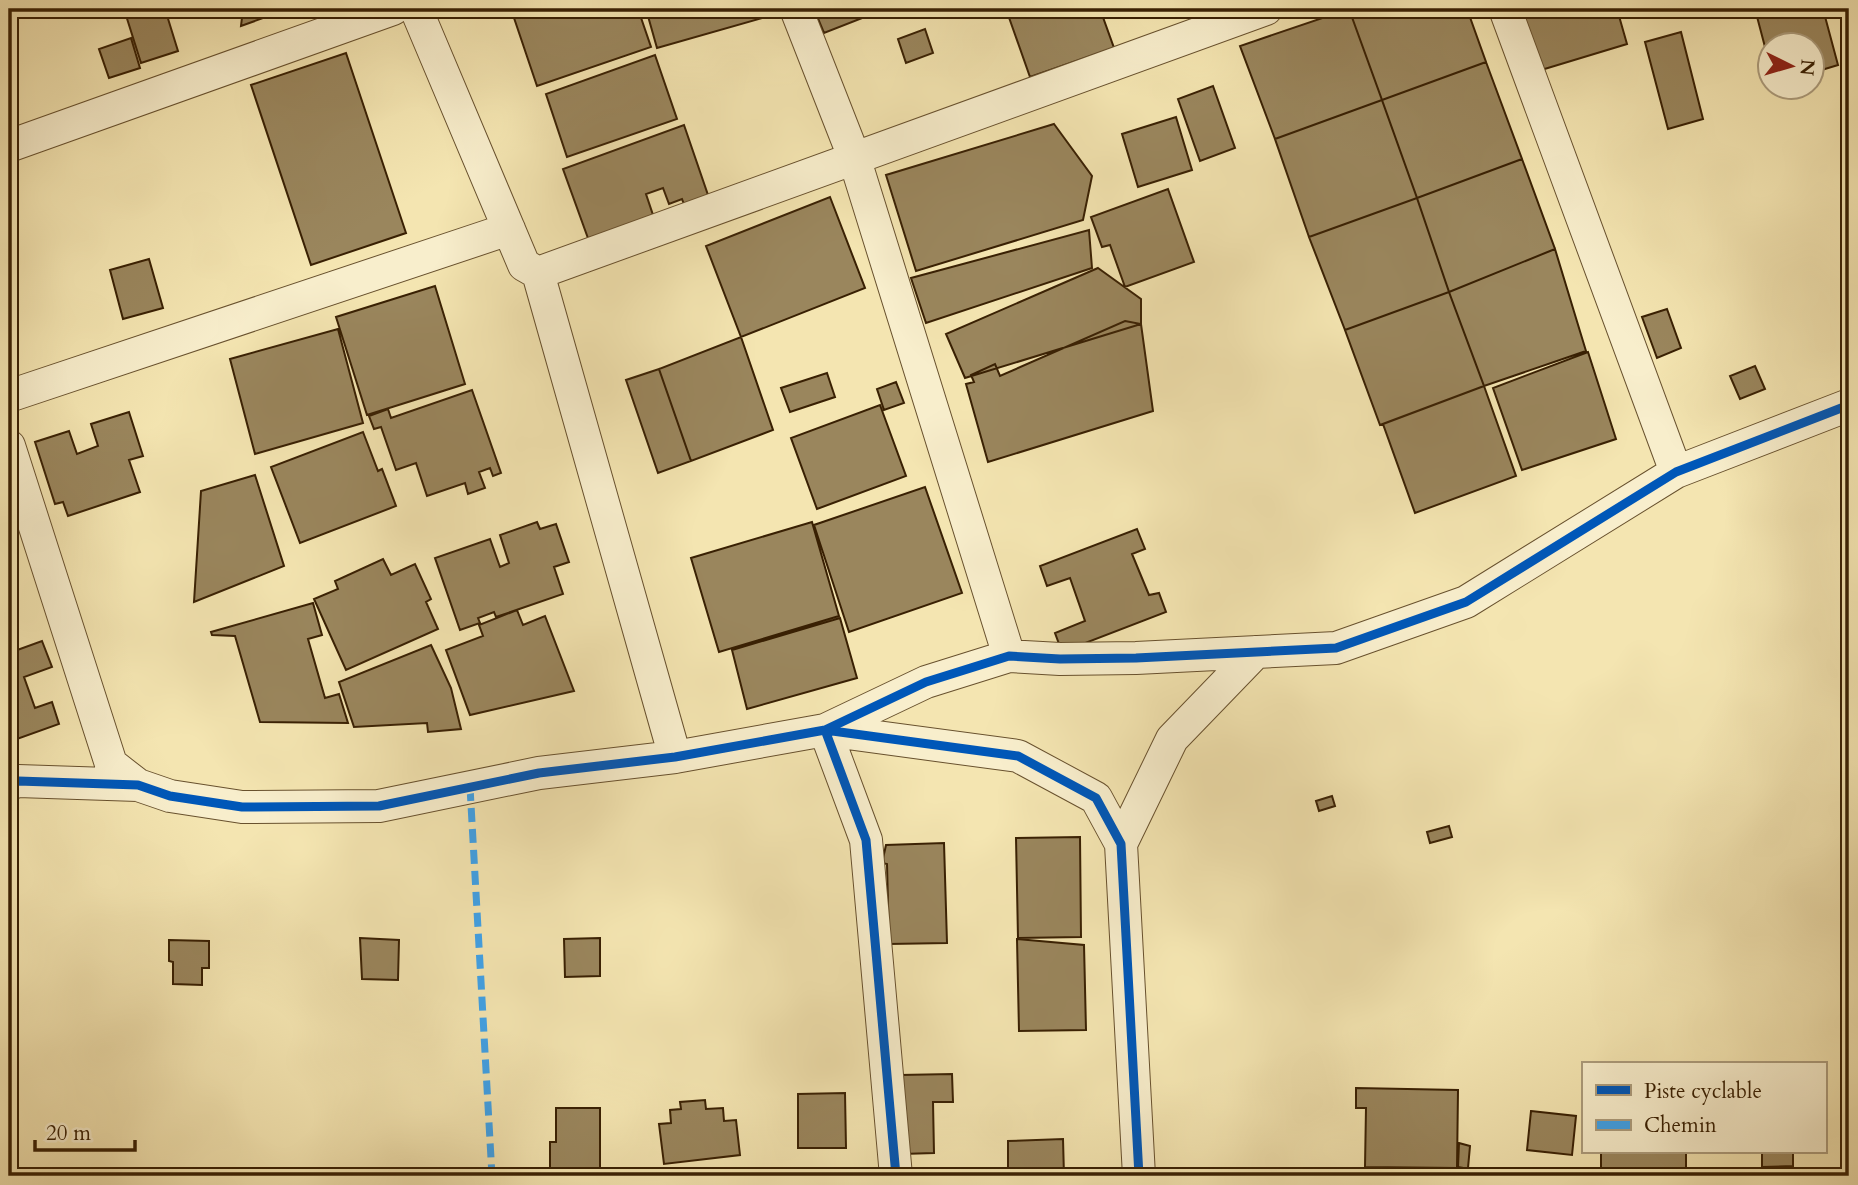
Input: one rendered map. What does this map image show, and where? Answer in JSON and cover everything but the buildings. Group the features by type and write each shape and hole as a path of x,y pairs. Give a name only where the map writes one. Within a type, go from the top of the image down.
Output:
{"street":[{"path":"9,146 393,9"},
{"path":"416,9 524,265 538,273 674,757"},
{"path":"796,9 854,158 1009,656"},
{"path":"538,273 1266,9"},
{"path":"1505,9 1676,472"},
{"path":"9,396 509,229"},
{"path":"9,784 18,781 138,785 170,796 242,807 379,806 540,773 674,757 825,730 926,682 1009,656 1060,659 1136,658 1336,648 1465,602 1676,472 1849,405"},
{"path":"9,446 111,764 138,785"},
{"path":"1121,844 1172,740 1256,652"},
{"path":"825,730 1018,756 1096,798 1121,844 1139,1176"},
{"path":"825,730 866,840 896,1176"}],"marked path":[{"path":"470,787 492,1176"}],"cycle path":[{"path":"896,1176 866,840 825,730 926,682 1009,656 1060,659 1136,658 1336,648 1466,602 1676,472 1849,405"},
{"path":"9,784 18,781 138,785 170,796 242,807 379,806 539,773 675,757 825,730 1018,756 1096,798 1121,844 1139,1176"}]}
